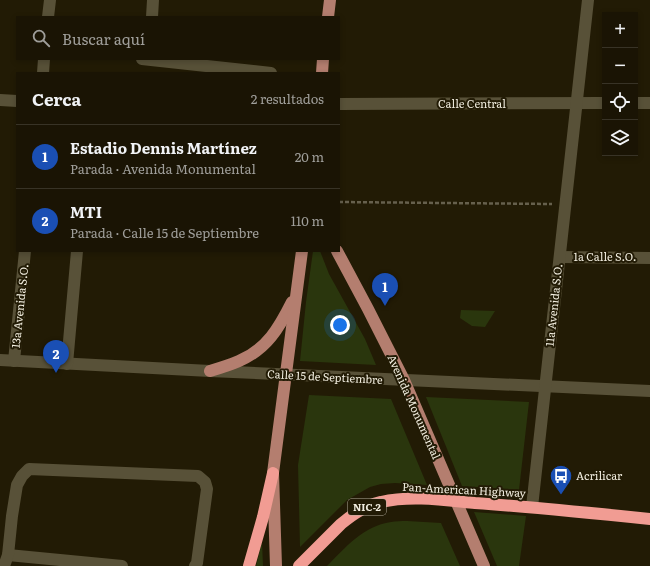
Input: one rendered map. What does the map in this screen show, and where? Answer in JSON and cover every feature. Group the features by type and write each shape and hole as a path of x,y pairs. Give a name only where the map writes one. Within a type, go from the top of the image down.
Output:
{"highway":[{"path":"250,566 273,473"},
{"name":"Pan-American Highway","path":"299,566 341,524 363,508 373,504 394,500 456,501 532,507 650,520"}],"main road":[{"path":"328,16 330,0"},
{"path":"322,72 323,60"},
{"path":"276,566 273,473 302,252"},
{"name":"Avenida Monumental","path":"337,252 368,309 404,380 484,566"},
{"path":"210,371 240,361 270,339 281,323 292,302 298,286"}],"street":[{"path":"48,16 50,0"},
{"path":"152,16 153,0"},
{"name":"11a Avenida S.O.","path":"532,507 588,0"},
{"path":"43,72 44,60"},
{"path":"155,60 262,72"},
{"path":"0,100 16,101"},
{"name":"Calle Central","path":"340,104 602,103"},
{"path":"638,103 650,103"},
{"name":"13a Avenida S.O.","path":"14,361 25,252"},
{"path":"66,364 77,252"},
{"name":"1a Calle S.O.","path":"560,257 650,258"},
{"name":"Calle 15 de Septiembre","path":"0,360 286,375 650,391"},
{"path":"122,566 7,562 6,515 17,485 28,469 198,476 205,482 207,489 197,563 195,566"}],"path":[{"path":"340,202 498,202 565,204"}],"green space":[{"path":"313,252 320,252 329,274 365,339 376,365 300,361"},
{"path":"461,310 495,311 485,327 472,326 460,318"},
{"path":"309,395 391,399 427,485 395,483 381,484 370,487 347,500 300,547 298,465"},
{"path":"426,397 529,402 519,490 462,486"},
{"path":"474,512 526,516 519,566 497,566"},
{"path":"407,521 441,523 460,566 327,566 363,533 381,524"},
{"path":"262,542 263,566 256,566"}],"place":[{"name":"Estadio Dennis Martínez","path":"385,306"},
{"name":"MTI","path":"56,373"},
{"name":"Acrilicar","path":"561,496"}]}
